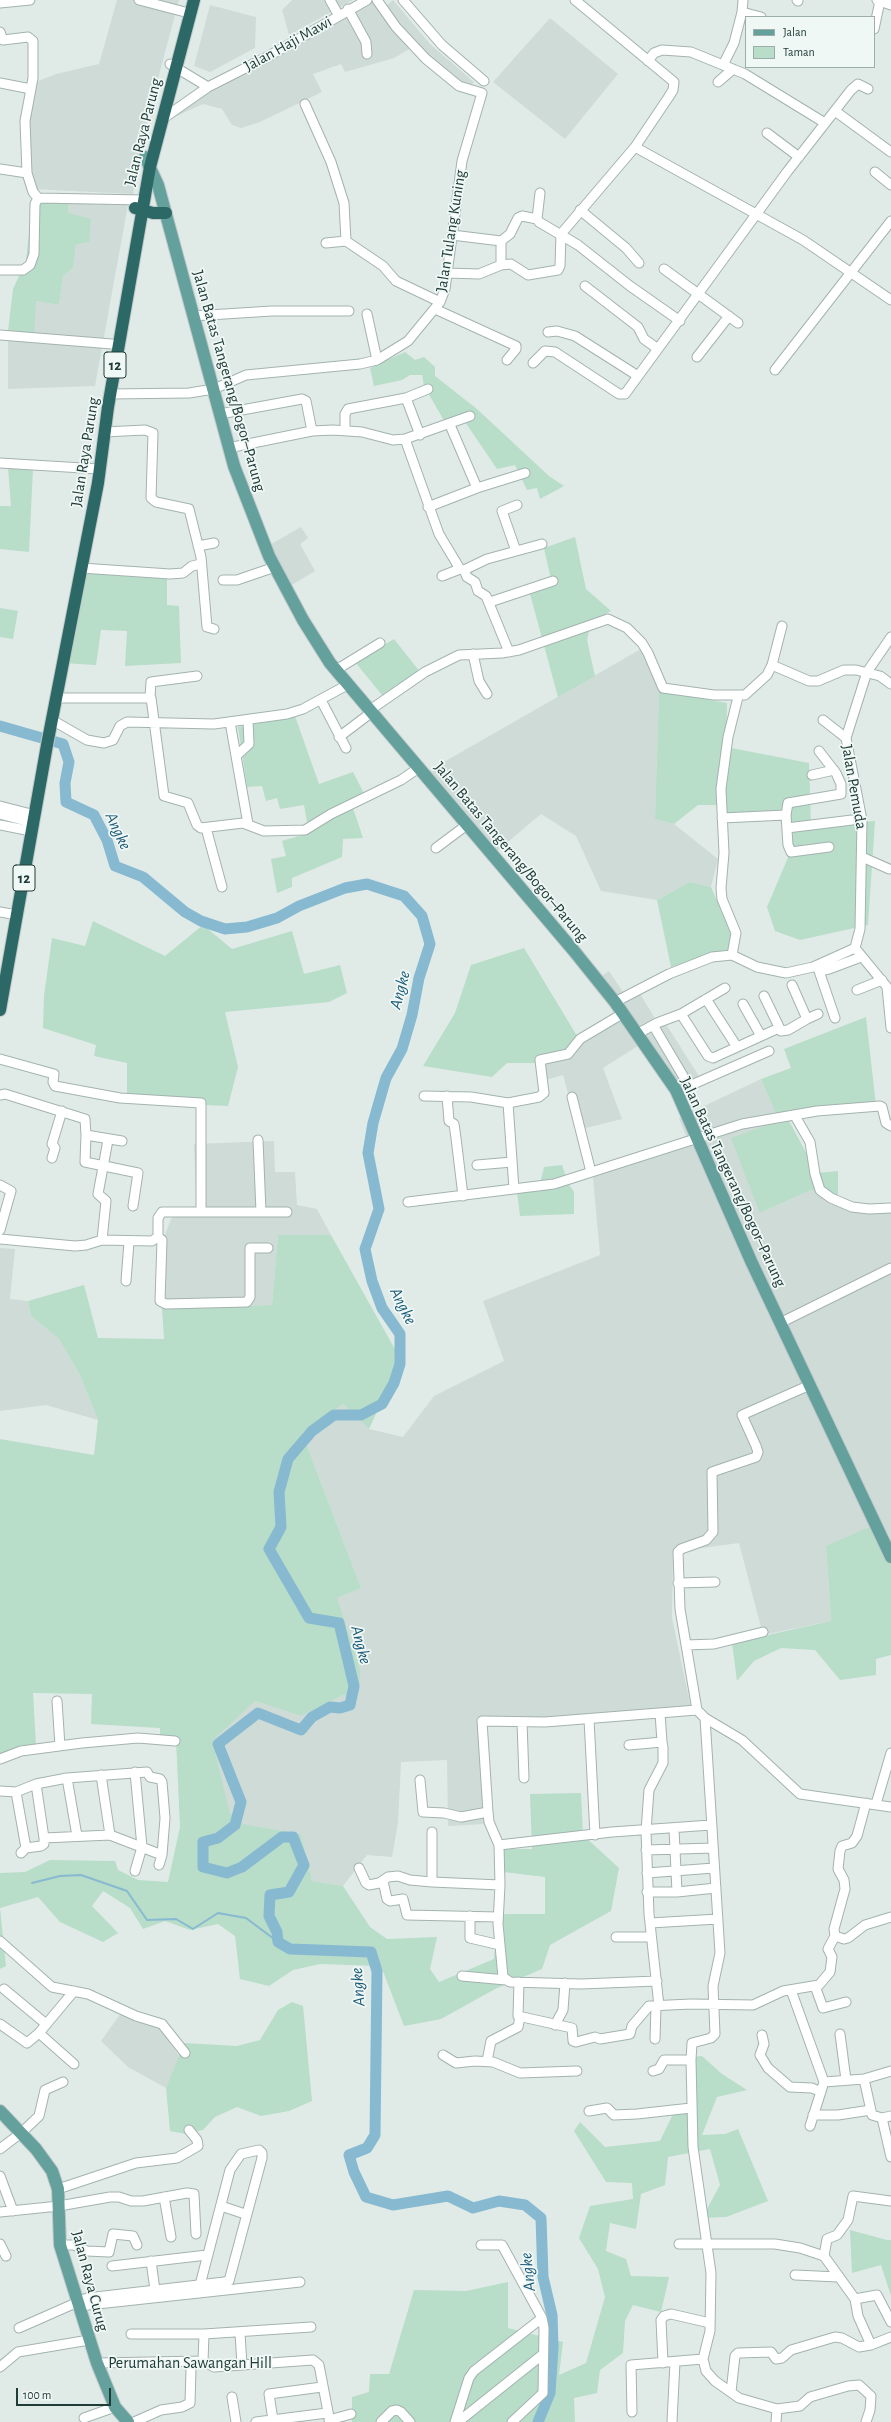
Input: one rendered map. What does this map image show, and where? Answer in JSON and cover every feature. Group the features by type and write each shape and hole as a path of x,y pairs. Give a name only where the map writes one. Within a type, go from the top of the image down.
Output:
{"highway":[{"name":"Jalan Raya Parung","path":"45,739 104,432 118,326 139,204 148,162 173,65 194,0"},
{"name":"Jalan Raya Parung","path":"148,162 160,121 186,6"},
{"path":"139,204 166,213"},
{"name":"Jalan Raya Parung","path":"45,739 52,720 81,568 96,469 112,344 118,326"},
{"name":"12","path":"0,978 10,914 45,739"},
{"name":"12","path":"0,1010 10,914"}],"main road":[{"name":"Jalan Batas Tangerang/Bogor–Parung","path":"148,162 166,213 214,389 228,448 258,532 303,620 336,670 547,918 615,1002 676,1090 780,1323 891,1557"},
{"name":"Jalan Raya Curug","path":"0,2111 46,2162 52,2171 58,2189 60,2245 97,2364 115,2407 126,2421"}],"street":[{"path":"0,12 0,3 30,0"},
{"path":"139,0 186,6"},
{"path":"330,0 339,16"},
{"name":"Jalan Haji Mawi","path":"160,121 208,87 267,57 339,16 348,9 367,0"},
{"name":"Jalan Tulang Kuning","path":"110,394 189,394 214,389 246,375 360,364 378,360 408,341 437,306 445,289 462,161 482,93 459,86 426,59 396,27 377,0"},
{"path":"403,0 442,45 484,81"},
{"path":"447,273 479,274 501,265 511,264 528,275 547,274 558,270 560,266 561,234 635,147 674,87 674,82 670,78 575,0"},
{"path":"723,64 734,43 742,12 743,0"},
{"path":"875,23 879,1 891,5"},
{"path":"348,9 366,42 367,54"},
{"path":"742,12 757,16"},
{"path":"0,32 3,40 19,37 32,39 34,59 31,89 25,121 27,173 33,192 38,198 139,204"},
{"path":"648,61 654,53 662,50 678,49 691,52 733,69 825,124"},
{"path":"173,65 208,87"},
{"path":"718,82 733,69"},
{"path":"0,83 31,89"},
{"path":"533,363 545,351 555,352 620,395 627,392 799,157 835,111 856,85 861,84 868,89"},
{"path":"305,104 331,162 344,203 346,241"},
{"path":"835,111 891,152"},
{"path":"767,133 799,157"},
{"path":"635,147 712,192 758,214 803,240 891,300"},
{"path":"0,170 27,173"},
{"path":"875,172 891,184"},
{"path":"537,219 540,193"},
{"path":"0,270 23,270 30,266 34,254 35,204 38,198"},
{"path":"580,210 626,248 639,263"},
{"path":"452,235 501,241 510,234 518,218 522,216 537,219 550,230 561,234 680,321"},
{"path":"775,370 891,221"},
{"path":"326,243 346,241 383,266 396,281 437,306 516,346 516,349 507,360"},
{"path":"501,241 501,265"},
{"path":"664,269 738,323"},
{"path":"585,286 638,327 644,339 658,349"},
{"path":"193,316 272,311 349,311"},
{"path":"367,314 378,360"},
{"path":"697,357 729,316"},
{"path":"548,332 557,331 574,336 638,376"},
{"path":"0,335 112,344"},
{"path":"345,430 345,414 348,409 406,398 428,389"},
{"path":"220,414 302,398 306,401 312,431"},
{"path":"406,398 420,435"},
{"path":"228,448 312,431 345,430 362,432 393,440 405,439 450,425 470,416"},
{"path":"450,425 477,488"},
{"path":"104,432 152,432 152,498 156,502 189,509 201,564 207,627 214,629"},
{"path":"405,439 428,507 439,534 467,577 475,582 478,591 485,594 490,602 509,652"},
{"path":"0,463 96,469"},
{"path":"428,507 477,488 525,473"},
{"path":"516,551 502,511 517,506"},
{"path":"198,546 214,543"},
{"path":"442,576 487,559 542,544"},
{"path":"81,568 170,574 183,572 192,566 201,564"},
{"path":"223,580 237,580 275,567"},
{"path":"490,602 553,581"},
{"path":"339,737 371,711 434,666 459,655 509,652 596,621 613,620 633,633 648,653 663,688 738,697 745,695 757,686 767,675 772,665 782,626"},
{"name":"Jalan Pemuda","path":"855,948 860,929 862,857 861,812 847,752 846,738 867,672 891,637"},
{"path":"336,670 380,643"},
{"path":"472,654 479,681 487,694"},
{"path":"772,665 813,682 844,670 867,672 880,676 891,684"},
{"path":"197,676 151,682 150,697 153,702 154,723 164,796 188,803 199,827 206,828 248,824 264,831 304,830 331,814 401,780 420,767"},
{"path":"52,720 83,738 99,744 113,740 120,726 124,723 230,722 296,712 321,700 348,684"},
{"path":"56,698 150,697"},
{"path":"732,955 737,936 721,893 724,853 721,789 728,737 738,697"},
{"path":"321,700 346,748"},
{"path":"236,756 249,744 248,720"},
{"path":"823,720 846,738"},
{"path":"230,722 248,824"},
{"path":"819,751 834,770 841,784 841,794 788,803 786,815 788,845 791,852 828,847"},
{"path":"812,775 834,770"},
{"path":"0,806 30,820"},
{"path":"0,814 30,820"},
{"path":"722,818 786,815"},
{"path":"0,825 30,820"},
{"path":"787,828 852,820"},
{"path":"436,848 468,824"},
{"path":"206,828 222,887"},
{"path":"862,857 889,869"},
{"path":"818,968 855,948 861,957 887,986 891,1028"},
{"path":"615,1002 687,966 712,957 732,955 757,967 784,973 818,968 832,968 861,957"},
{"path":"818,968 835,1018"},
{"path":"792,985 807,1020"},
{"path":"857,990 887,986"},
{"path":"637,1034 654,1024 681,1014 725,988"},
{"path":"764,996 781,1031 788,1030 818,1014"},
{"path":"706,1000 737,1047"},
{"path":"743,1004 761,1036"},
{"path":"424,1096 471,1097 508,1103 542,1096 544,1093 540,1060 568,1054 580,1039 622,1014"},
{"path":"681,1014 710,1058 779,1028"},
{"path":"654,1024 689,1086"},
{"path":"676,1090 689,1086 769,1051"},
{"path":"0,1060 54,1074 53,1082 55,1086 120,1098 201,1103 201,1211"},
{"path":"0,1095 5,1094 86,1120 83,1161 138,1173 133,1206"},
{"path":"447,1096 449,1121 454,1124 463,1196"},
{"path":"572,1097 591,1172"},
{"path":"508,1103 514,1189"},
{"path":"408,1202 554,1184 698,1137 751,1122 795,1116 817,1111 877,1106 882,1107 884,1120 891,1126"},
{"path":"52,1158 55,1148 52,1144 62,1112"},
{"path":"795,1116 810,1142 814,1174 820,1190 831,1198 852,1207 875,1209 891,1208"},
{"path":"86,1135 108,1140 122,1141"},
{"path":"102,1240 106,1201 98,1194 108,1140"},
{"path":"258,1140 261,1212"},
{"path":"477,1165 512,1162"},
{"path":"0,1185 11,1191 0,1230"},
{"path":"268,1248 250,1248 250,1298 246,1302 166,1304 160,1301 162,1240 158,1237 158,1218 162,1212 287,1212"},
{"path":"0,1239 75,1246 86,1245 102,1240 129,1242 152,1241 158,1237"},
{"path":"126,1281 129,1242"},
{"path":"780,1323 891,1268"},
{"path":"810,1385 742,1415 758,1452 754,1458 712,1472 713,1532 706,1540 679,1550 678,1583 686,1645 697,1710 705,1718 742,1740 800,1794 817,1798 866,1802 891,1807"},
{"path":"678,1583 715,1582"},
{"path":"686,1645 714,1644 763,1632"},
{"path":"57,1701 60,1746"},
{"path":"506,1980 502,1974 498,1917 500,1885 499,1845 489,1822 482,1721 522,1722 589,1720 697,1710"},
{"path":"655,2039 657,1981 651,1937 646,1831 650,1786 663,1763 660,1713"},
{"path":"705,1718 720,1953 713,1986 715,2034 711,2038 692,2042 691,2060 691,2108 695,2164 711,2281 710,2322 704,2359 706,2371 710,2377 731,2392 751,2403 777,2409 800,2406 810,2397 855,2384 863,2387 871,2396 870,2410 866,2422"},
{"path":"589,1720 595,1835"},
{"path":"522,1722 524,1778"},
{"path":"0,1759 21,1751 60,1746 138,1738 175,1741"},
{"path":"629,1745 662,1742"},
{"path":"876,1804 891,1753"},
{"path":"135,1772 142,1847 135,1871"},
{"path":"0,1791 16,1792 36,1784 67,1778 147,1772 150,1777 160,1779 162,1782 165,1818 162,1855 159,1865"},
{"path":"101,1775 110,1835"},
{"path":"67,1778 77,1836"},
{"path":"420,1780 423,1812 444,1813 461,1817 488,1812"},
{"path":"16,1792 23,1851 41,1846 44,1844 44,1838 36,1784"},
{"path":"520,2017 572,2028 573,2041 576,2042 595,2037 600,2039 630,2034 632,2026 638,2022 646,2008 657,2006 714,2004 753,2006 783,1990 791,1990 809,1985 815,1986 823,1982 830,1972 832,1958 828,1949 835,1936 834,1929 845,1889 844,1880 838,1870 840,1850 842,1846 852,1843 857,1836 866,1802"},
{"path":"499,1845 711,1825"},
{"path":"674,1829 677,1892"},
{"path":"432,1832 432,1882"},
{"path":"44,1838 110,1835 162,1855"},
{"path":"646,1850 713,1848"},
{"path":"359,1868 366,1883 369,1885 383,1881 388,1877 398,1876 410,1880 432,1882 500,1885"},
{"path":"647,1873 714,1868"},
{"path":"383,1881 387,1899 390,1901 403,1899 407,1915 498,1917"},
{"path":"648,1892 677,1892 716,1888"},
{"path":"470,1916 470,1938 500,1945"},
{"path":"835,1936 844,1939 848,1938 865,1925 891,1917"},
{"path":"650,1923 718,1919"},
{"path":"616,1937 651,1937"},
{"path":"0,1942 45,1983 52,1987 88,1994 136,2016 162,2024 185,2053"},
{"path":"462,1976 519,1982 564,1983 657,1981"},
{"path":"487,2061 491,2041 518,2027 520,2017 518,2016 519,1982"},
{"path":"555,2025 563,2010 564,1983"},
{"path":"815,1986 820,2004 823,2008 846,2002"},
{"path":"4,1989 46,2024"},
{"path":"791,1990 824,2082 810,2126"},
{"path":"0,2024 25,2044 39,2033 74,1991"},
{"path":"39,2033 74,2064"},
{"path":"840,2034 846,2080"},
{"path":"762,2035 764,2044 760,2055 768,2068 790,2087 812,2088 821,2092"},
{"path":"443,2056 460,2064 475,2061 487,2061 520,2072 577,2071"},
{"path":"653,2071 659,2069 664,2060 691,2060"},
{"path":"824,2082 864,2079 891,2071"},
{"path":"864,2079 871,2110 875,2117 887,2117 891,2157"},
{"path":"0,2149 21,2134 38,2116 45,2090 63,2082"},
{"path":"588,2111 607,2108 614,2115 691,2108"},
{"path":"813,2115 838,2115 871,2110"},
{"path":"58,2189 136,2163 177,2158 198,2146 198,2140 189,2130"},
{"path":"19,2328 78,2304 87,2298 200,2285 224,2282 232,2277 245,2214 262,2158 262,2153 259,2150 241,2154 233,2164 200,2285"},
{"path":"0,2175 13,2211"},
{"path":"0,2212 59,2206 110,2197 119,2197 131,2201 164,2197 186,2192 194,2194 196,2234"},
{"path":"824,2256 827,2239 837,2235 848,2220 853,2196 891,2201"},
{"path":"164,2197 171,2237"},
{"path":"221,2206 245,2214"},
{"path":"60,2245 74,2245 87,2250 109,2252 114,2234 134,2236 137,2245"},
{"path":"0,2244 6,2256"},
{"path":"481,2245 502,2244 542,2318 544,2328 542,2355 543,2393 512,2422"},
{"path":"679,2244 775,2244 800,2248 824,2256 855,2299 856,2309 871,2345"},
{"path":"112,2266 208,2255"},
{"path":"151,2261 155,2290"},
{"path":"796,2275 838,2277"},
{"path":"78,2304 300,2282"},
{"path":"855,2299 877,2295 891,2322"},
{"path":"663,2363 661,2320 664,2316 671,2314 710,2322"},
{"path":"455,2422 468,2378 474,2371 542,2318"},
{"path":"131,2334 240,2333 311,2327"},
{"path":"240,2333 242,2365"},
{"path":"203,2361 204,2334"},
{"path":"731,2392 735,2356 738,2353 772,2352 776,2360 781,2359 791,2350 835,2337 842,2338 856,2346 871,2345 891,2337"},
{"path":"0,2367 18,2352 90,2340"},
{"path":"458,2422 542,2355"},
{"path":"632,2412 630,2366 704,2359"},
{"name":"Perumahan Sawangan Hill","path":"97,2364 203,2361 214,2367 313,2360 319,2365 329,2418"},
{"path":"672,2422 675,2362"},
{"path":"126,2421 161,2410 182,2407 190,2403 191,2369"},
{"path":"273,2420 269,2394 322,2387"},
{"path":"232,2397 236,2422"},
{"path":"461,2400 472,2411"},
{"path":"84,2418 115,2407"},
{"path":"776,2422 777,2409"},
{"path":"381,2422 392,2411 397,2410 401,2412 410,2422"},
{"path":"256,2422 329,2418 351,2414"}],"shaded area":[{"path":"117,0 179,0 143,135 133,194 33,189 27,179 27,102 33,83 56,74 99,64"},
{"path":"292,0 353,0 289,35 282,10"},
{"path":"369,0 373,0 411,48 394,58 345,72 341,64 313,74 322,92 260,122 241,128 232,125 222,109 203,104 157,125 158,120"},
{"path":"393,0 430,44 474,82 467,89 421,52 384,8"},
{"path":"210,5 256,17 255,48 210,72 194,66"},
{"path":"550,18 618,74 565,139 493,82"},
{"path":"69,196 129,199 95,386 8,389 8,331 36,301 59,305 63,276 73,268 76,244 68,213"},
{"path":"301,527 308,538 300,544 315,571 287,588 266,547"},
{"path":"641,649 659,691 655,819 674,824 718,859 711,887 690,882 657,900 601,891 576,836 541,814 495,853 423,774"},
{"path":"609,971 625,995 637,989 656,1020 664,1021 702,1081 674,1093 641,1044 603,1068 622,1119 578,1130 563,1075 539,1082 535,1063 559,1059 619,1015 596,980"},
{"path":"761,1079 779,1121 760,1213 811,1190 838,1196 849,1204 891,1206 891,1551 826,1546 831,1621 763,1635 739,1543 673,1552 672,1618 692,1713 481,1724 486,1824 448,1826 447,1760 401,1762 398,1823 392,1857 367,1855 343,1886 312,1881 301,1834 242,1824 230,1813 211,1741 255,1701 301,1716 343,1695 360,1669 336,1598 361,1588 302,1433 343,1404 369,1429 403,1437 434,1396 504,1361 483,1301 600,1255 593,1177 690,1146 679,1118"},
{"path":"274,1141 275,1172 295,1172 297,1205 317,1209 331,1235 278,1235 272,1305 162,1308 162,1242 172,1217 197,1214 194,1144"},
{"path":"0,1248 15,1249 10,1299 28,1301 31,1316 59,1339 80,1375 98,1420 46,1405 0,1411"},
{"path":"121,2013 158,2025 179,2056 166,2088 128,2067 101,2041"}],"green space":[{"path":"33,195 69,196 68,213 91,219 89,242 76,244 73,268 63,276 59,305 36,301 34,334 8,331 13,289 26,261"},
{"path":"405,352 415,360 424,357 435,367 435,376 477,409 549,476 564,486 540,499 537,488 527,490 515,465 497,469 461,416 446,424 424,386 422,375 410,375 402,380 374,386 370,368"},
{"path":"8,468 33,469 29,552 0,549 0,506 11,506"},
{"path":"575,537 586,589 611,611 591,622 587,640 595,676 558,697 530,594 552,584 544,548"},
{"path":"113,570 167,575 167,605 179,606 181,663 125,666 127,631 101,630 96,665 62,663 78,573"},
{"path":"0,608 18,611 13,639 0,637"},
{"path":"394,639 424,677 386,700 355,662"},
{"path":"659,691 727,703 726,747 809,763 811,826 875,821 868,925 800,940 775,931 767,907 792,848 785,816 721,818 721,805 698,805 674,824 655,819"},
{"path":"295,716 319,784 353,772 368,801 353,808 363,838 343,839 342,857 292,878 292,887 277,893 271,859 286,856 282,841 309,833 304,805 280,809 277,798 266,801 262,786 247,787 238,727"},
{"path":"690,882 711,887 738,948 671,967 657,900"},
{"path":"93,921 165,956 203,925 232,949 292,931 304,974 340,965 347,993 329,1002 225,1012 238,1067 228,1106 127,1102 127,1063 94,1056 96,1045 43,1028 44,996 52,938 85,946"},
{"path":"524,948 577,1036 559,1059 535,1063 507,1063 492,1077 423,1066 455,1013 471,965"},
{"path":"866,1017 876,1105 788,1119 817,1173 838,1171 838,1196 811,1190 760,1213 731,1138 779,1121 761,1079 791,1068 784,1049"},
{"path":"562,1165 568,1183 574,1192 574,1214 520,1216 517,1192 539,1188 544,1167"},
{"path":"278,1235 331,1235 401,1360 369,1429 343,1404 302,1433 361,1588 337,1598 360,1669 359,1692 343,1695 301,1716 255,1701 212,1741 230,1813 243,1824 301,1834 312,1881 343,1886 370,1927 387,1939 437,1937 430,1969 439,1982 494,1959 498,1914 545,1914 545,1877 495,1871 497,1849 532,1849 530,1794 581,1793 583,1835 619,1868 611,1911 550,1945 542,1969 495,1989 441,2019 404,2026 381,1966 320,1964 293,1970 269,1986 240,1979 235,1936 218,1924 190,1930 165,1921 143,1929 130,1908 103,1891 92,1906 118,1933 103,1942 60,1922 38,1897 0,1908 0,1873 25,1872 50,1860 115,1861 118,1870 138,1880 168,1882 180,1827 176,1740 160,1741 160,1728 91,1724 92,1694 33,1693 36,1745 0,1758 0,1439 94,1455 98,1420 80,1375 59,1339 31,1316 28,1301 84,1285 98,1338 164,1339 162,1308 272,1305"},
{"path":"879,1523 891,1551 891,1655 876,1659 876,1675 840,1680 815,1650 781,1648 754,1661 737,1681 732,1643 831,1621 826,1546"},
{"path":"0,1908 6,1966 0,1969"},
{"path":"292,2002 303,2006 312,2101 289,2111 261,2116 237,2107 215,2117 203,2130 186,2134 170,2131 166,2088 184,2043 237,2046 260,2040 278,2010"},
{"path":"702,2056 722,2074 747,2090 717,2097 702,2135 725,2134 738,2129 768,2201 726,2217 702,2218 720,2185 710,2149 668,2157 665,2185 641,2194 636,2229 610,2223 606,2251 626,2259 631,2276 669,2277 661,2312 633,2305 625,2321 623,2353 600,2370 597,2393 574,2398 575,2422 352,2422 352,2397 369,2392 370,2374 389,2374 414,2290 466,2291 508,2282 508,2328 563,2342 559,2375 586,2363 605,2297 598,2269 579,2238 590,2206 633,2199 632,2183 606,2182 574,2131 580,2122 605,2147 660,2141 673,2114 688,2114 690,2057"},
{"path":"850,2230 891,2240 891,2296 881,2265 852,2273"}],"waterway":[{"name":"Angke","path":"0,726 63,744 69,762 65,783 66,802 94,815 107,840 115,866 143,877 185,912 201,921 225,929 247,927 277,918 299,906 345,888 367,884 404,896 422,916 430,944 419,978 412,1015 402,1049 386,1078 373,1123 368,1153 379,1209 365,1249 372,1281 382,1308 400,1334 400,1364 394,1383 382,1404 361,1415 334,1415 312,1431 288,1459 279,1492 281,1527 269,1549 309,1618 339,1623 354,1686 350,1705 340,1708 330,1707 312,1717 301,1730 258,1713 218,1744 241,1802 235,1825 218,1838 203,1842 203,1867 227,1873 242,1867 282,1837 293,1837 304,1865 289,1892 270,1895 269,1916 277,1932 278,1942 290,1949 371,1952 377,1971 375,2135 367,2148 349,2155 354,2172 366,2197 393,2205 448,2196 473,2208 499,2201 525,2205 541,2218 543,2277 552,2315 553,2347 550,2393 538,2422"},
{"path":"32,1883 60,1876 81,1875 127,1891 147,1920 176,1919 193,1929 218,1913 246,1918 278,1942"}]}
